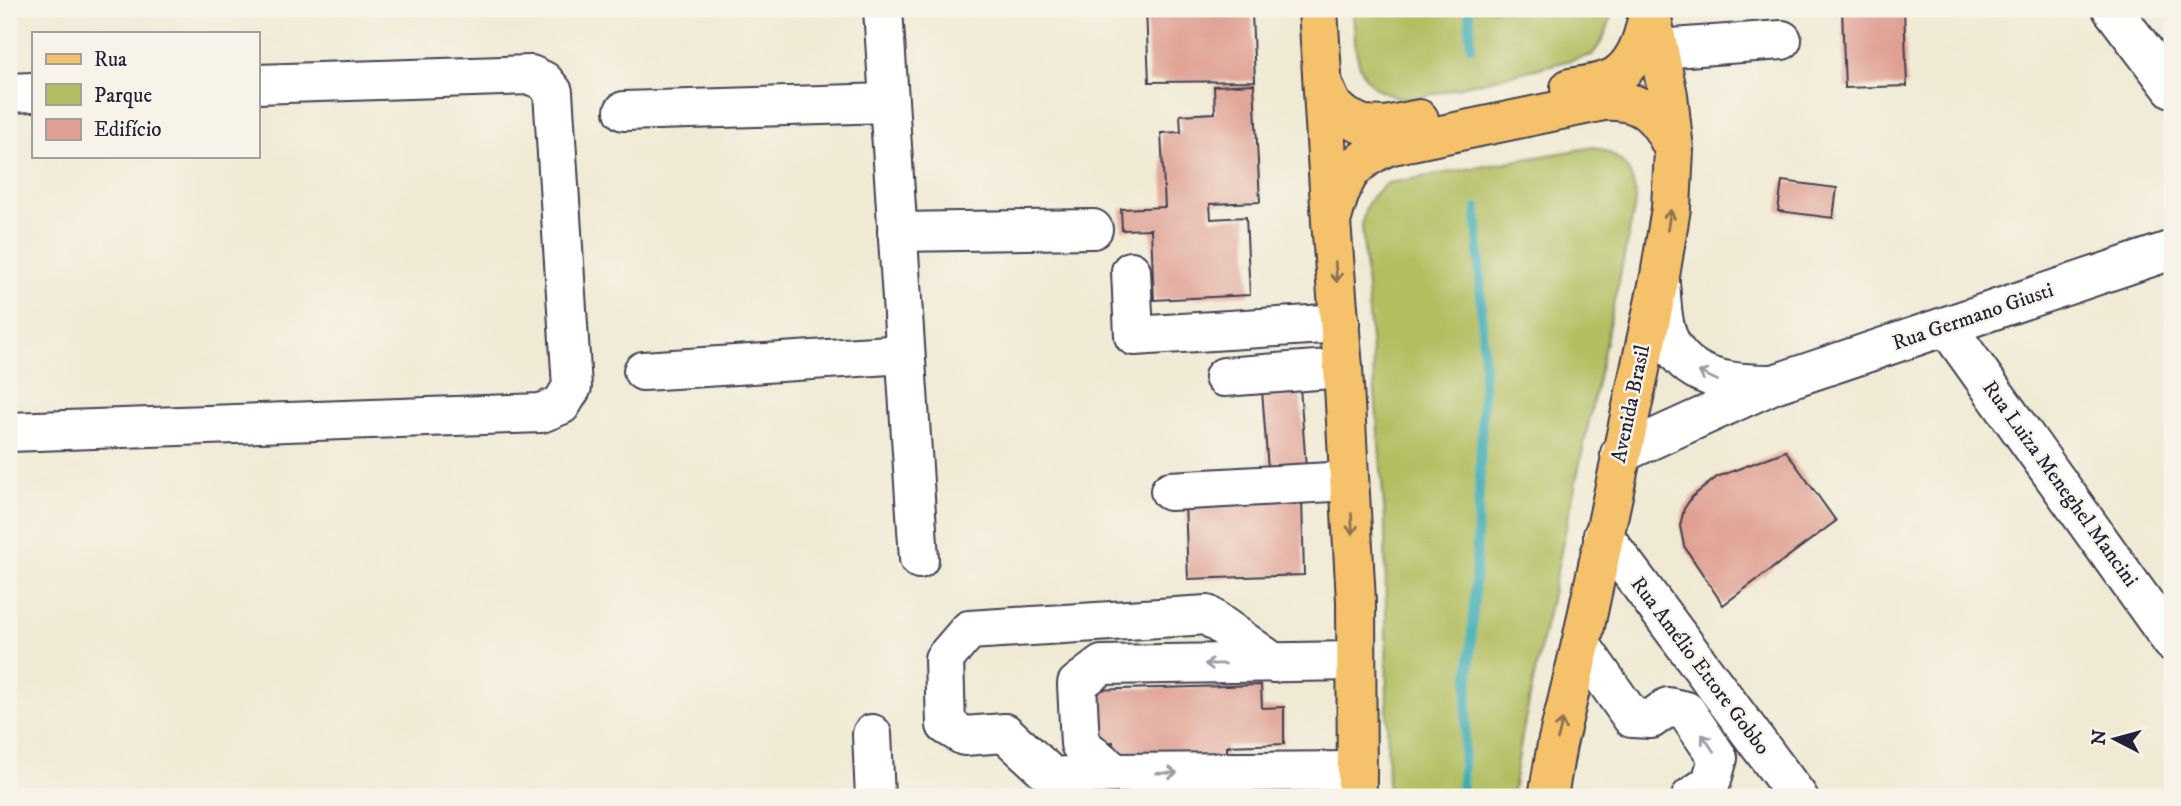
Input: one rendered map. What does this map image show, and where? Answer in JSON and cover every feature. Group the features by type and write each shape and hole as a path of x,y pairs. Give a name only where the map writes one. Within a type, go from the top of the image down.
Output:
{"main road":[{"path":"1318,9 1356,601 1357,784"},
{"path":"1323,84 1332,106 1346,117 1363,125 1385,126 1600,82 1619,74 1634,55 1645,36 1649,9"},
{"name":"Avenida Brasil","path":"1548,797 1557,744 1581,645 1660,276 1671,208 1674,150 1668,95 1649,9"},
{"path":"1331,222 1340,190 1350,171 1367,156 1388,146 1577,106 1621,100 1636,104 1663,127 1674,150"}],"street":[{"path":"883,9 919,559"},
{"path":"2112,9 2172,88"},
{"path":"1659,49 1782,40"},
{"path":"9,432 541,413 561,405 572,387 553,92 544,80 531,75 259,84"},
{"path":"9,93 32,92"},
{"path":"624,111 889,103"},
{"path":"897,232 1093,229"},
{"name":"Rua Germano Giusti","path":"1620,454 1774,384 2172,250"},
{"path":"1131,271 1134,336 1340,323"},
{"name":"Rua Germano Giusti","path":"1660,276 1665,326 1678,356 1695,370 1716,380 1740,384 1774,384"},
{"name":"Rua Luiza Meneghel Mancini","path":"1947,327 2172,642"},
{"path":"643,371 905,354"},
{"path":"1224,377 1343,368"},
{"path":"1170,491 1349,481"},
{"name":"Rua Amélio Ettore Gobbo","path":"1603,535 1798,797"},
{"path":"1274,663 1207,615 969,630 944,659 946,725 964,736 1005,733 1053,777 1115,773 1357,784"},
{"path":"1581,645 1632,718 1651,719 1668,707 1686,711 1718,758 1710,783 1691,797"},
{"path":"1115,773 1080,744 1077,684 1101,665 1356,662"},
{"path":"872,734 875,797"}],"green space":[{"path":"1353,9 1612,9 1605,34 1592,55 1413,99 1393,96 1368,81 1357,57"},
{"path":"1594,147 1613,155 1626,167 1633,184 1635,205 1523,730 1512,797 1388,797 1385,520 1362,225 1365,212 1369,201 1388,183"}],"building":[{"path":"1146,9 1271,9 1271,13 1252,13 1255,81 1149,82"},
{"path":"1842,9 1904,9 1907,86 1845,88"},
{"path":"1254,84 1260,202 1210,204 1211,219 1246,217 1250,295 1154,300 1151,229 1122,230 1121,209 1165,207 1161,133 1181,132 1180,115 1215,113 1214,86"},
{"path":"1782,181 1837,188 1833,218 1778,211"},
{"path":"1300,387 1306,468 1268,470 1262,390"},
{"path":"1786,451 1836,521 1723,605 1684,546 1680,526 1684,509 1692,497 1717,477"},
{"path":"1302,499 1304,575 1188,579 1185,503"},
{"path":"1261,685 1262,708 1284,707 1284,744 1227,746 1227,757 1114,760 1113,742 1090,742 1089,690"}],"waterway":[{"path":"1469,9 1471,47"},
{"path":"1461,797 1476,568 1484,370 1477,208"}]}
